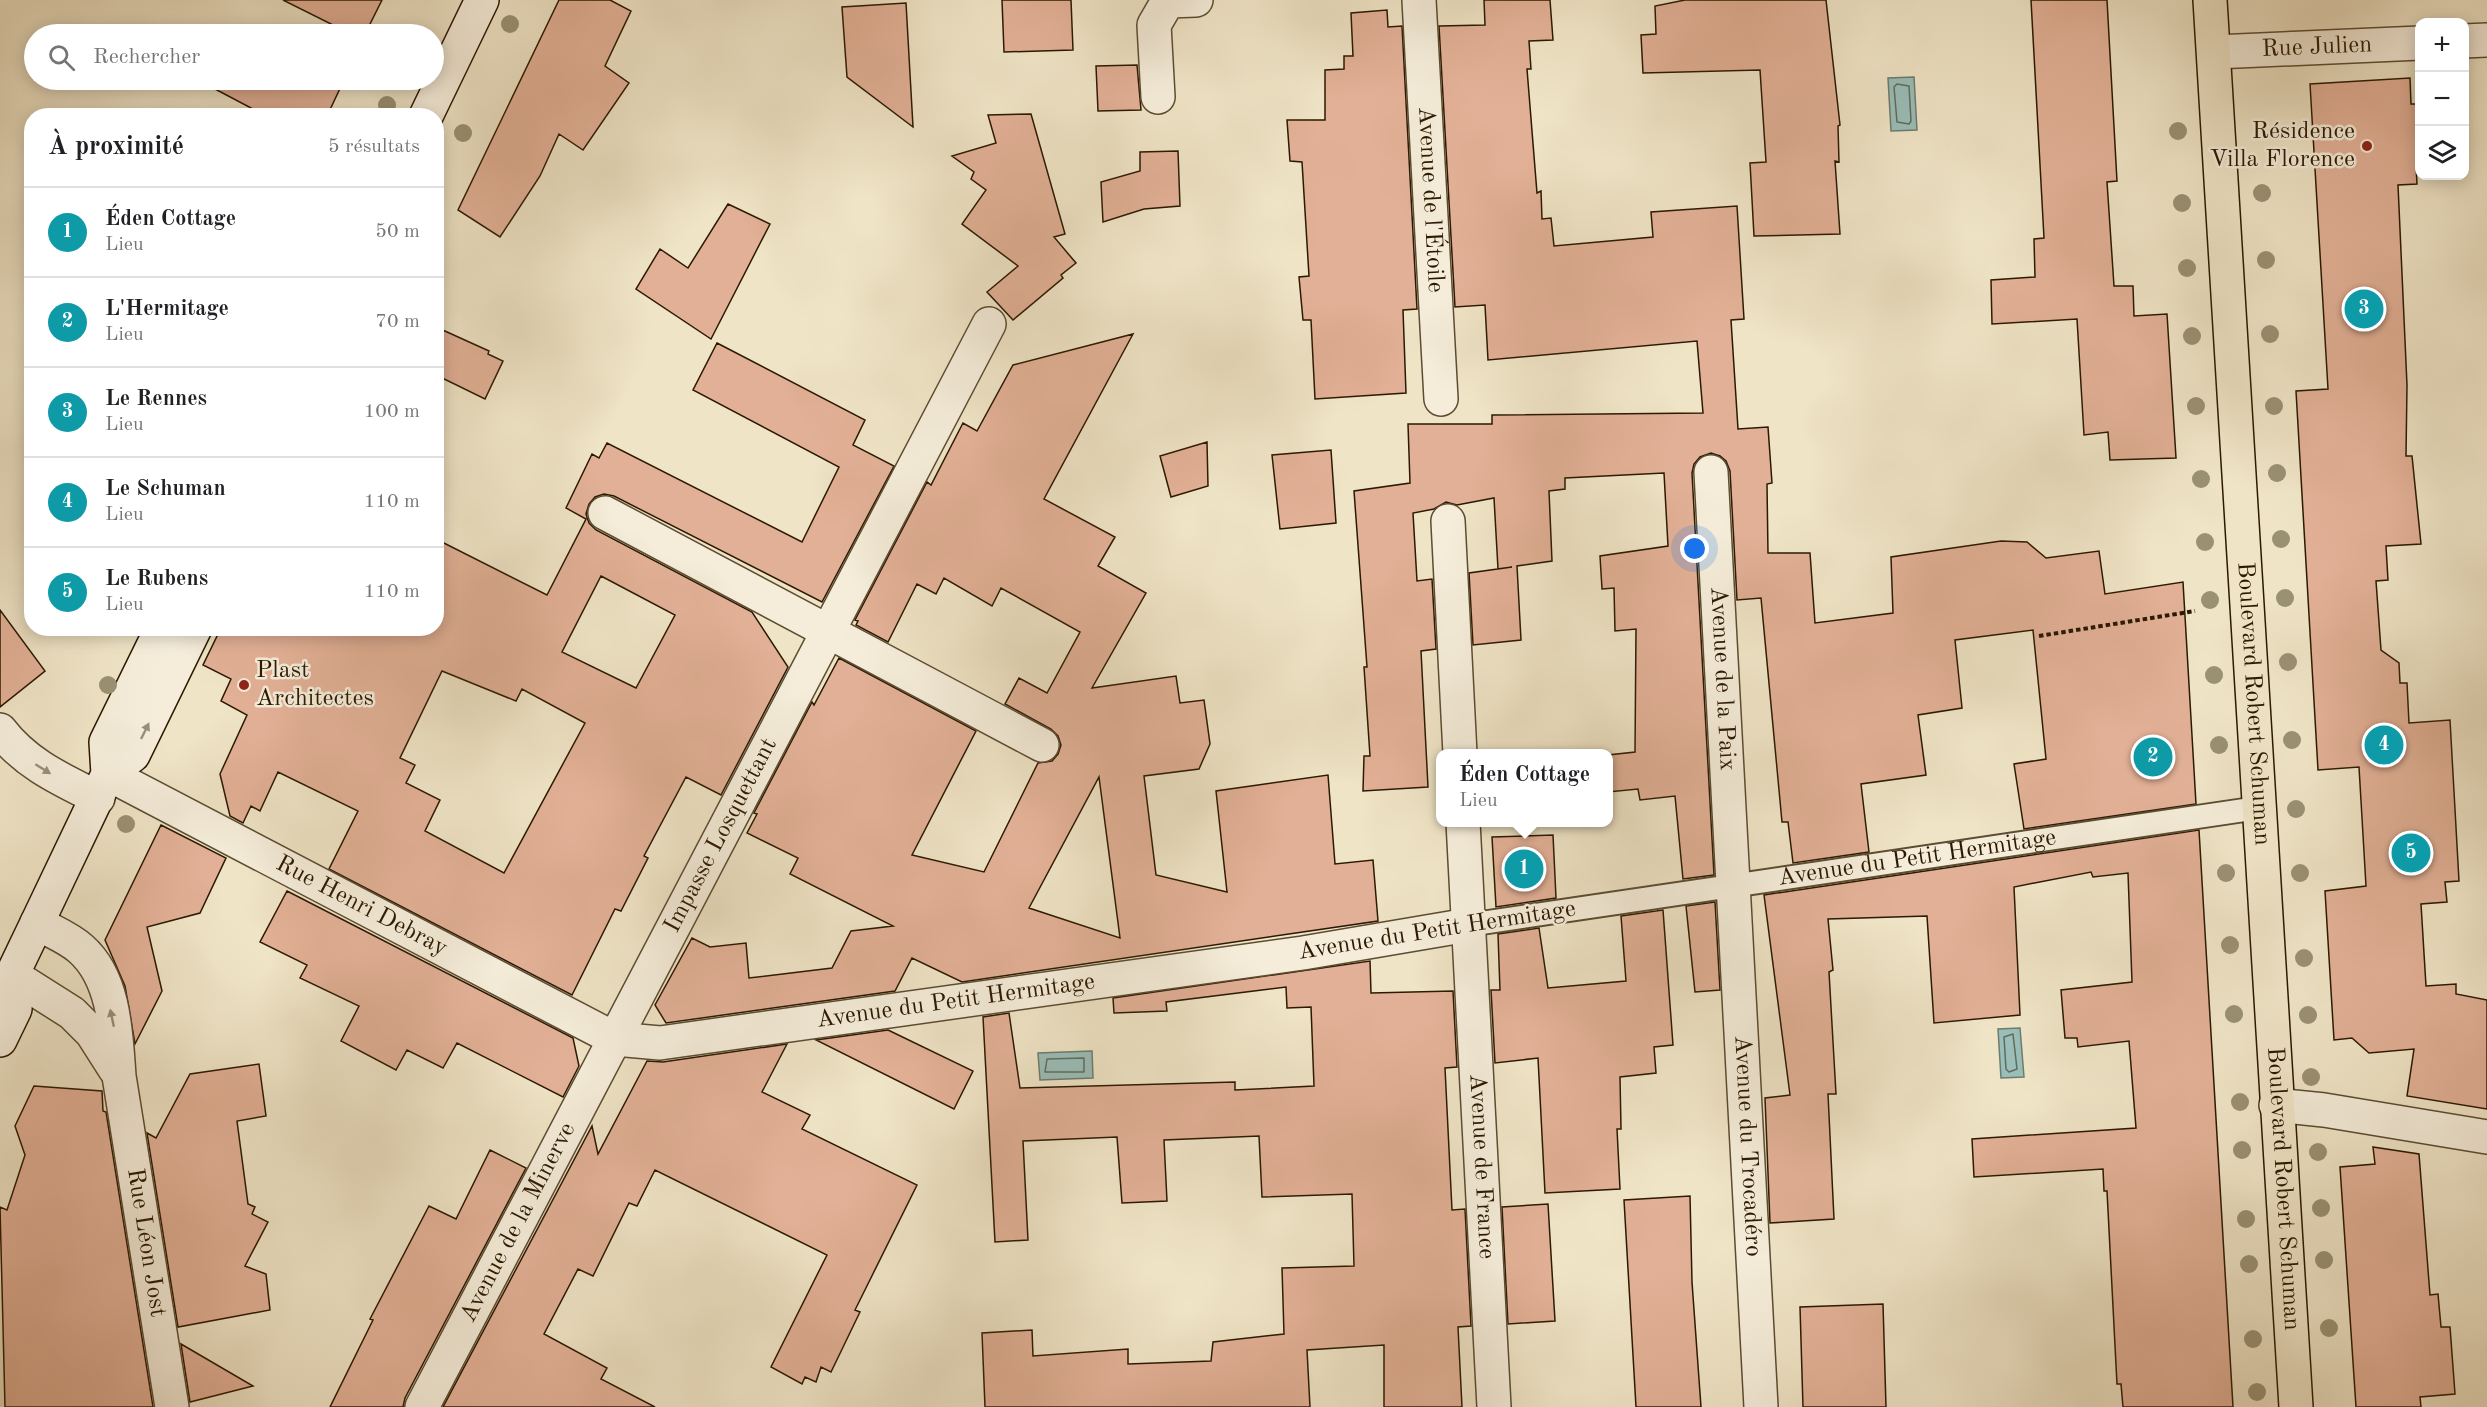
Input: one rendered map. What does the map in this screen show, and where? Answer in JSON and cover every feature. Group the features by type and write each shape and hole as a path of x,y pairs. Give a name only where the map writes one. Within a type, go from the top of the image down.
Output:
{"main road":[{"name":"Boulevard Robert Schuman","path":"2210,0 2215,52 2258,807 2296,1407"}],"street":[{"path":"444,79 482,0"},
{"path":"1158,97 1154,25 1168,2 1196,0"},
{"name":"Avenue de l'Étoile","path":"1419,0 1441,399"},
{"path":"2469,41 2487,40"},
{"name":"Rue Julien","path":"2215,52 2415,43"},
{"path":"430,108 439,90"},
{"name":"Impasse Losquettant","path":"615,1039 989,324"},
{"name":"Avenue de la Paix","path":"1711,472 1733,884"},
{"path":"605,513 827,633 1042,745"},
{"path":"1448,521 1460,749"},
{"path":"103,786 106,742 158,636"},
{"path":"0,1040 15,1009 16,992 6,977 37,923 103,786 134,755 191,636"},
{"name":"Rue Henri Debray","path":"0,730 15,750 41,768 103,786 615,1039"},
{"name":"Avenue de France","path":"1463,827 1494,1407"},
{"name":"Avenue du Trocadéro","path":"1733,884 1761,1407"},
{"name":"Rue Léon Jost","path":"37,923 80,947 99,970 116,1035 119,1076 172,1407"},
{"name":"Avenue du Petit Hermitage","path":"615,1039 660,1043 1303,953 1468,925"},
{"name":"Rue Léon Jost","path":"6,977 72,1013 92,1033 119,1076"},
{"name":"Avenue de la Minerve","path":"422,1407 615,1039"},
{"path":"2276,1105 2324,1110 2487,1137"}],"lane":[{"name":"Avenue du Petit Hermitage","path":"1468,925 2258,807"}],"path":[{"path":"2039,636 2195,611"}],"water":[{"path":"1914,77 1917,130 1891,131 1888,78"},
{"path":"2020,1028 2024,1077 2001,1078 1998,1029"},
{"path":"1092,1051 1093,1078 1040,1080 1038,1053"}],"building":[{"path":"283,0 382,0 370,24 331,24"},
{"path":"559,0 610,0 631,11 605,66 629,83 583,150 559,134 540,176 500,237 458,210"},
{"path":"1002,0 1071,0 1073,50 1004,52"},
{"path":"1484,0 1550,0 1553,40 1529,41 1531,69 1527,69 1537,193 1541,191 1542,219 1551,218 1554,246 1653,237 1651,212 1737,206 1744,319 1731,320 1738,429 1768,427 1772,483 1767,484 1768,553 1810,553 1815,623 1893,613 1891,557 2001,541 2027,542 2046,558 2099,551 2105,594 2183,582 2196,804 2024,829 2014,764 2046,759 2033,630 1955,640 1962,708 1918,715 1926,775 1861,784 1869,852 1793,863 1788,822 1782,822 1761,598 1737,600 1730,471 1726,461 1711,453 1700,457 1694,464 1692,473 1714,875 1683,879 1675,796 1640,800 1638,789 1613,792 1613,754 1635,752 1636,629 1615,631 1614,588 1602,589 1600,556 1668,546 1664,473 1565,478 1565,489 1549,491 1552,561 1517,566 1521,640 1473,645 1469,573 1498,569 1494,498 1457,505 1446,502 1434,509 1413,513 1417,581 1432,579 1436,649 1421,651 1428,787 1363,791 1364,756 1370,756 1364,667 1367,667 1354,491 1410,483 1408,424 1492,424 1492,415 1703,413 1697,341 1488,360 1485,305 1455,307 1439,26 1485,25"},
{"path":"1685,0 1826,0 1840,125 1838,126 1839,162 1835,161 1840,234 1754,236 1750,163 1766,162 1760,70 1643,73 1641,35 1656,34 1655,6"},
{"path":"2031,0 2107,0 2117,181 2107,182 2114,286 2133,286 2134,316 2167,314 2176,458 2110,460 2108,432 2084,435 2077,319 1992,324 1991,280 2035,277 2034,239 2044,238"},
{"path":"906,3 913,127 847,77 842,7"},
{"path":"1387,10 1388,27 1402,26 1417,309 1403,310 1406,393 1315,399 1311,320 1303,320 1299,277 1309,276 1302,162 1290,161 1287,120 1325,120 1325,70 1344,69 1344,56 1353,56 1351,13"},
{"path":"1137,65 1141,110 1098,111 1096,66"},
{"path":"2410,78 2411,104 2415,104 2415,180 2417,184 2398,185 2407,385 2406,456 2412,456 2421,544 2386,546 2388,580 2376,581 2381,650 2399,663 2400,683 2407,683 2409,723 2450,720 2459,881 2445,882 2447,902 2421,904 2426,986 2456,984 2456,994 2487,1000 2487,1109 2407,1096 2414,1049 2369,1053 2352,1038 2334,1040 2325,891 2366,886 2359,767 2318,770 2296,391 2328,389 2310,84"},
{"path":"217,90 339,90 331,108 251,108"},
{"path":"1031,114 1065,234 1054,237 1076,263 1061,275 1063,278 1013,320 987,292 1018,266 962,224 986,190 971,179 974,172 952,156 996,143 988,115"},
{"path":"1178,151 1180,206 1144,209 1103,222 1101,182 1140,171 1140,152"},
{"path":"728,204 770,224 711,339 636,289 660,249 688,268"},
{"path":"444,331 489,351 488,354 503,361 485,399 444,379"},
{"path":"1133,334 1044,499 1115,537 1098,566 1146,593 1092,688 1176,676 1180,703 1204,700 1210,744 1199,769 1144,776 1156,875 1227,892 1216,791 1328,775 1335,864 1373,860 1378,921 962,982 912,958 895,991 666,1023 655,1005 692,938 710,947 746,943 749,978 832,968 851,931 893,926 790,874 798,858 747,833 757,814 754,813 812,702 814,705 839,658 976,731 912,855 984,872 1038,763 1052,761 1058,754 1061,745 1058,736 1051,729 1005,704 1019,678 1047,693 1080,632 1001,588 992,606 944,578 936,594 917,584 888,642 856,625 858,621 855,620 927,482 931,485 963,423 977,431 1013,365","holes":["1099,777 1120,938 1029,908"]},
{"path":"717,343 865,420 853,445 894,466 822,602 614,496 604,494 595,497 589,504 586,514 589,523 596,530 752,612 788,667 721,795 686,777 644,856 648,858 621,911 615,909 572,995 329,869 358,811 278,772 260,811 251,806 243,823 230,816 220,774 247,715 221,701 231,679 203,665 217,636 444,636 444,543 547,595 586,519 566,508 592,454 599,458 607,443 802,542 839,467 693,390","holes":["601,576 675,615 636,688 562,652","442,671 516,701 522,689 585,723 504,873 425,831 440,800 406,783 415,765 400,758"]},
{"path":"1207,442 1208,486 1171,497 1160,456"},
{"path":"1331,450 1336,523 1280,529 1272,455"},
{"path":"0,610 45,671 0,707"},
{"path":"161,825 226,858 200,913 147,927 162,991 135,1044 125,986 105,940"},
{"path":"2199,830 2233,1407 2123,1407 2121,1384 2117,1384 2107,1191 2104,1191 2103,1169 1974,1177 1972,1139 2136,1128 2129,1041 2078,1047 2077,1038 2065,1038 2061,990 2132,982 2128,873 2093,877 2091,872 2014,887 2020,1015 1934,1023 1927,916 1828,919 1833,970 1829,972 1836,1094 1828,1094 1834,1219 1770,1223 1765,1098 1790,1095 1764,895"},
{"path":"1553,835 1556,898 1496,907 1492,837"},
{"path":"287,891 573,1038 579,1066 563,1097 457,1043 443,1068 407,1050 396,1070 341,1041 359,1006 300,978 307,965 260,942"},
{"path":"1715,902 1720,990 1695,992 1686,906"},
{"path":"1663,910 1673,1045 1654,1047 1656,1073 1620,1077 1621,1129 1617,1129 1620,1189 1545,1193 1538,1058 1495,1063 1491,990 1500,990 1498,934 1539,928 1548,988 1626,981 1621,916"},
{"path":"1370,961 1371,993 1453,991 1457,1067 1445,1068 1452,1210 1465,1209 1471,1326 1458,1327 1462,1407 1384,1407 1384,1345 1307,1350 1310,1407 985,1407 982,1333 1032,1330 1033,1356 1128,1349 1128,1364 1211,1361 1213,1342 1284,1334 1282,1268 1354,1266 1352,1194 1262,1197 1259,1136 1164,1140 1167,1201 1122,1203 1117,1137 1023,1141 1028,1240 995,1242 983,1017 1009,1013 1020,1088 1235,1082 1235,1090 1314,1086 1311,1007 1287,1008 1286,987 1166,1002 1167,1011 1114,1013 1113,998"},
{"path":"888,1030 973,1071 954,1109 816,1040"},
{"path":"787,1044 762,1092 810,1115 802,1129 917,1185 855,1310 860,1312 831,1372 821,1367 816,1382 805,1377 802,1384 771,1367 827,1255 655,1170 637,1206 629,1203 593,1276 578,1269 544,1334 607,1368 601,1379 655,1407 443,1407 592,1126 598,1154 647,1061 663,1062"},
{"path":"259,1064 266,1116 237,1121 248,1204 255,1207 252,1214 268,1222 245,1266 266,1274 270,1310 178,1327 147,1133 156,1138 190,1074"},
{"path":"34,1086 102,1091 103,1111 106,1112 153,1407 5,1407 0,1207 7,1210 25,1155 15,1126"},
{"path":"2373,1147 2419,1154 2430,1295 2438,1294 2441,1327 2450,1327 2455,1394 2420,1397 2421,1407 2356,1407 2340,1167 2375,1164"},
{"path":"490,1150 526,1168 405,1398 403,1407 330,1407 373,1320 370,1319 429,1206 456,1219"},
{"path":"1690,1196 1692,1282 1701,1407 1636,1407 1624,1200"},
{"path":"1548,1204 1555,1321 1508,1324 1502,1207"},
{"path":"1883,1304 1886,1407 1803,1407 1800,1307"},
{"path":"181,1344 253,1386 190,1402"}],"place":[{"name":"Résidence Villa Florence","path":"2367,146"},
{"name":"Le Rennes","path":"2364,309"},
{"name":"Plast Architectes","path":"244,685"},
{"name":"Le Schuman","path":"2384,745"},
{"name":"L'Hermitage","path":"2153,757"},
{"name":"Le Rubens","path":"2411,853"},
{"name":"Éden Cottage","path":"1524,869"}]}
